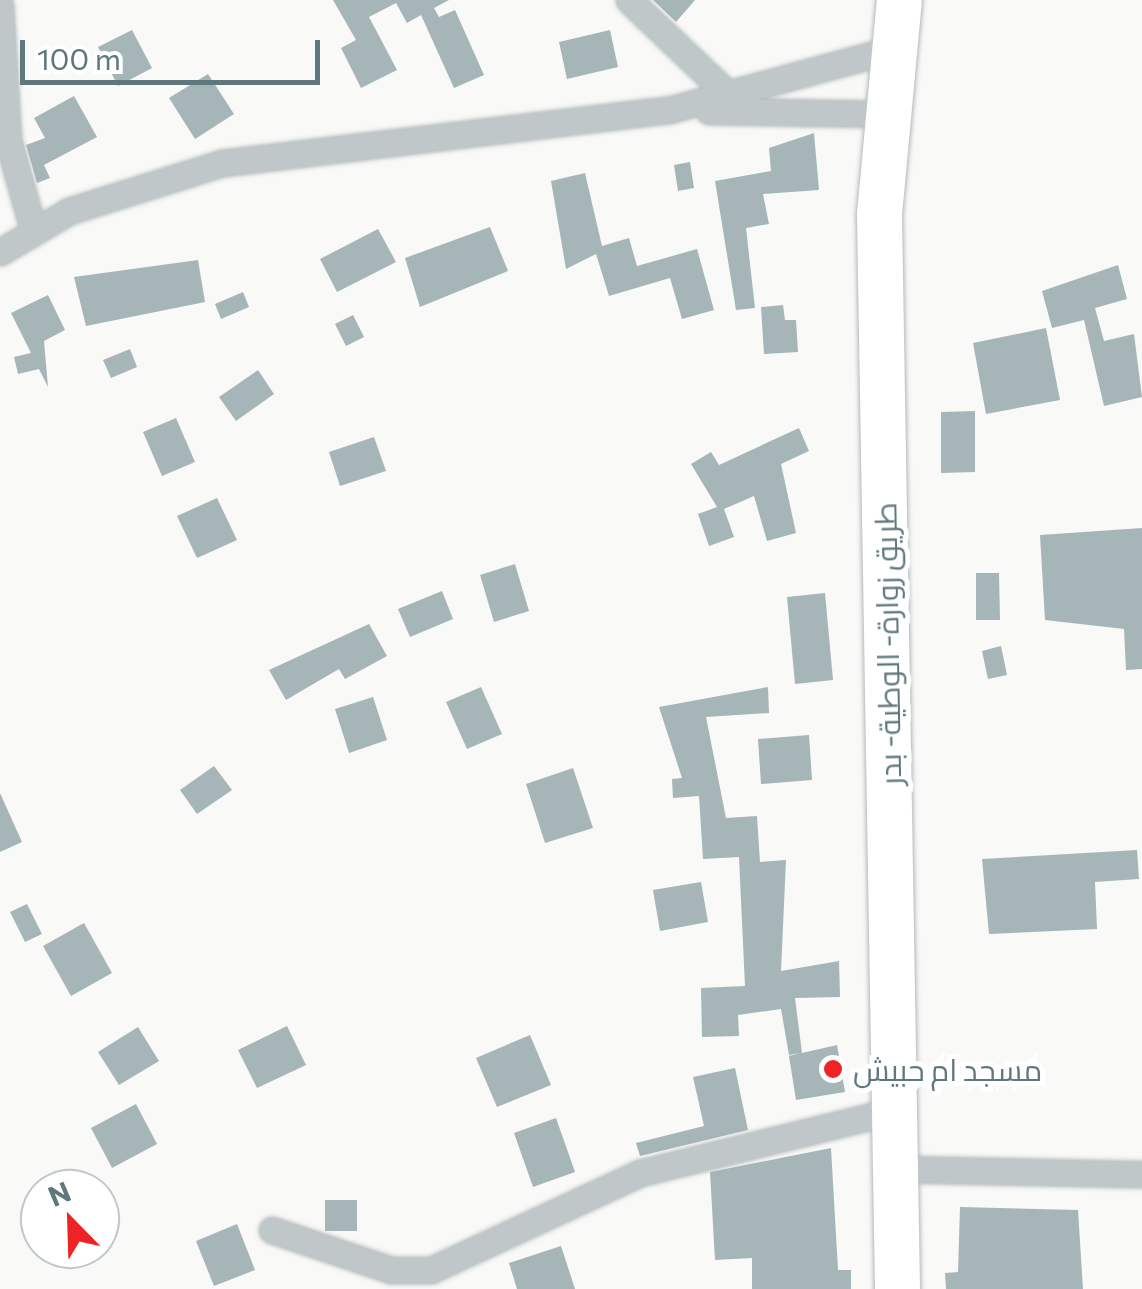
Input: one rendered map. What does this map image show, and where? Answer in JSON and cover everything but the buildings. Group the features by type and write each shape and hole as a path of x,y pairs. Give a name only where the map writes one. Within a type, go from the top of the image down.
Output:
{"highway":[{"name":"طريق زوارة- الوطية- بدر","path":"897,1289 879,214 899,0"}],"street":[{"path":"629,0 731,96"},
{"path":"0,5 8,140 33,229"},
{"path":"0,252 33,229 142,182 222,163 669,110 893,49"},
{"path":"669,110 887,114"},
{"path":"272,1230 391,1270 431,1270 640,1174 896,1110"},
{"path":"897,1169 1142,1174"}],"place":[{"name":"مسجد ام حبيش","path":"833,1069"}]}
